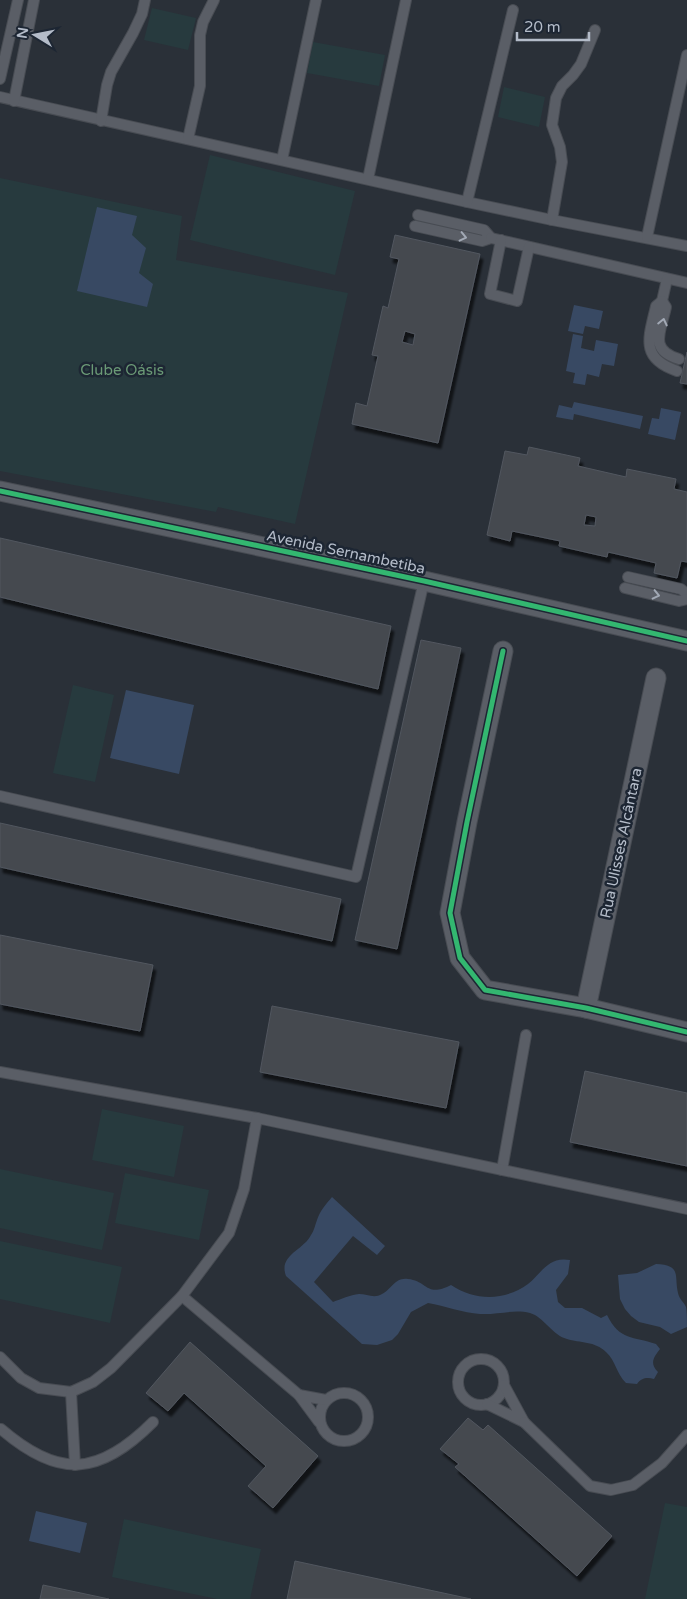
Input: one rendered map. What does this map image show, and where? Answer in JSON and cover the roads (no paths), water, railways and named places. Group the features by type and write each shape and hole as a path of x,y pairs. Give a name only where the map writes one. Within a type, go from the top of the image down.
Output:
{"street":[{"name":"Avenida Sernambetiba","path":"0,491 424,582 687,641"},
{"path":"503,652 450,913 460,958 485,990 586,1008 687,1032"},
{"name":"Rua Ulisses Alcântara","path":"586,1008 656,678"}],"lane":[{"path":"0,80 18,0"},
{"path":"14,101 34,0"},
{"path":"101,121 111,72 134,33 142,14 145,0"},
{"path":"188,139 200,86 200,35 203,22 214,0"},
{"path":"282,160 316,0"},
{"path":"368,179 406,0"},
{"path":"467,202 513,10"},
{"path":"552,220 562,162 560,147 552,125 556,98 562,86 581,64 595,30"},
{"path":"647,237 687,55"},
{"path":"0,97 467,202 687,246"},
{"path":"416,221 482,241 490,238 501,240 687,283"},
{"path":"501,240 490,294 508,299 517,301 529,247"},
{"path":"667,279 662,301 656,306 649,338 650,348 658,362 677,371"},
{"path":"662,301 666,307 659,344 662,352 679,359"},
{"path":"628,577 681,589 687,594"},
{"path":"0,796 356,877 424,582"},
{"path":"625,588 679,601 687,599"},
{"path":"502,1170 526,1034"},
{"path":"0,1072 258,1118 687,1209"},
{"path":"0,1357 20,1378 39,1388 71,1392 93,1382 111,1368 182,1296 229,1233 244,1189 258,1118"},
{"path":"182,1296 299,1395 320,1422"},
{"path":"504,1385 502,1393 497,1399 487,1404 475,1405 468,1402 462,1396 457,1382 459,1374 468,1362 475,1359 490,1360 501,1371 504,1385 524,1422 590,1486 611,1490 633,1485 662,1464 687,1435"},
{"path":"71,1392 75,1465"},
{"path":"340,1393 355,1396 366,1407 368,1414 368,1422 359,1436 344,1442 335,1441 328,1436 320,1422 319,1414 326,1400 340,1393"},
{"path":"299,1395 326,1400"},
{"path":"487,1404 524,1422"},
{"path":"1,1429 38,1455 63,1465 75,1465 88,1464 108,1457 138,1437 153,1422"}],"water":[{"path":"97,207 137,216 132,235 146,248 139,273 153,284 147,307 77,291"},
{"path":"574,305 603,311 599,329 585,326 583,334 568,331"},
{"path":"573,334 583,336 581,348 594,351 596,340 618,344 614,366 602,364 599,377 587,374 585,385 573,383 575,373 566,371"},
{"path":"574,402 643,416 640,429 574,414 573,420 556,417 559,405 572,408"},
{"path":"661,408 681,412 675,440 648,434 652,418 659,419"},
{"path":"126,690 194,705 179,774 110,758"},
{"path":"332,1197 385,1246 377,1255 353,1236 314,1282 333,1302 359,1294 379,1295 396,1282 404,1279 415,1280 437,1290 451,1285 470,1294 490,1297 500,1296 519,1290 551,1263 562,1259 570,1260 568,1274 556,1290 558,1302 565,1308 582,1308 601,1318 607,1315 622,1333 656,1344 660,1349 654,1357 653,1363 658,1372 654,1379 640,1380 637,1384 626,1383 602,1348 562,1337 540,1318 524,1312 480,1314 428,1303 411,1312 398,1334 392,1340 377,1345 362,1344 286,1276 284,1269 293,1253 308,1240 325,1205"},
{"path":"656,1264 673,1269 679,1295 686,1307 687,1327 671,1334 660,1327 639,1322 625,1309 620,1299 618,1275 637,1273"},
{"path":"36,1511 87,1523 80,1553 29,1541"}],"park label":[{"name":"Clube Oásis","path":"122,370"}]}
